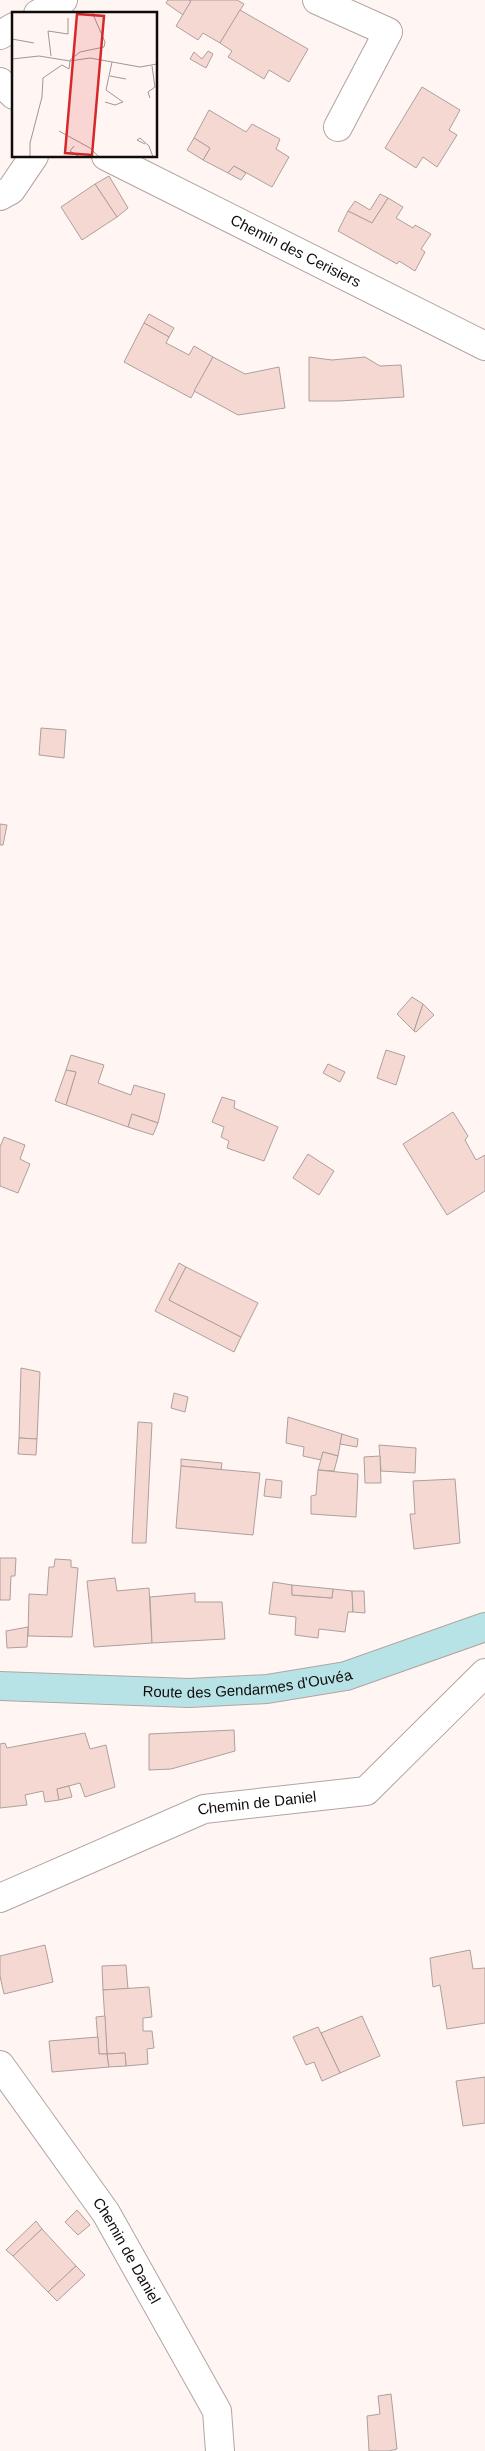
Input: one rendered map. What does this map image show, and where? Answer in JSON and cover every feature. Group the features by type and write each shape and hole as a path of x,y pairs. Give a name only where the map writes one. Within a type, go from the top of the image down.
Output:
{"street":[{"path":"42,12 63,0"},
{"path":"317,0 388,32 338,127"},
{"path":"0,35 12,28"},
{"path":"0,82 12,93"},
{"path":"0,196 11,190 33,158"},
{"name":"Chemin des Cerisiers","path":"110,158 485,346"},
{"name":"Route des Gendarmes d'Ouvéa","path":"0,1686 189,1693 267,1689 346,1676 485,1627"},
{"name":"Chemin de Daniel","path":"0,1898 204,1809 366,1791 485,1673"},
{"name":"Chemin de Daniel","path":"0,2065 106,2213 217,2411 220,2451"}],"building":[{"path":"168,0 191,1 183,15 166,3"},
{"path":"189,0 237,0 244,4 220,43 203,33 198,40 176,26 191,1"},
{"path":"240,10 308,49 289,82 269,70 264,79 228,57 232,51 220,43"},
{"path":"208,51 213,54 206,68 190,59 194,52 202,59"},
{"path":"422,87 460,110 449,130 457,135 437,167 423,157 416,168 385,148"},
{"path":"209,110 246,132 252,124 280,139 276,149 289,157 272,187 234,166 228,173 203,160 210,148 194,138"},
{"path":"194,138 210,148 203,160 187,150"},
{"path":"234,166 246,173 241,180 228,173"},
{"path":"109,176 128,208 117,217 95,184"},
{"path":"95,184 117,217 82,240 61,207"},
{"path":"380,194 388,198 372,223 348,211 355,201 370,210"},
{"path":"388,198 403,207 396,218 413,228 415,225 431,234 421,249 425,252 415,271 399,261 397,264 338,231 348,211 372,223"},
{"path":"149,314 174,328 169,337 144,323"},
{"path":"144,323 169,337 166,343 189,355 194,346 213,357 191,398 124,362"},
{"path":"213,357 245,374 279,367 285,408 238,415 194,391"},
{"path":"309,357 332,360 365,357 380,366 401,365 404,397 309,401"},
{"path":"41,728 66,730 64,758 39,755"},
{"path":"0,824 7,825 3,845 0,845"},
{"path":"412,997 423,1004 414,1031 397,1014"},
{"path":"423,1004 434,1015 416,1032 414,1031"},
{"path":"386,1050 405,1056 396,1085 377,1078"},
{"path":"71,1055 104,1065 98,1083 131,1095 134,1085 165,1094 158,1123 132,1114 128,1127 66,1105 76,1072 66,1070"},
{"path":"328,1064 345,1072 340,1082 323,1073"},
{"path":"66,1070 76,1072 66,1105 55,1101"},
{"path":"222,1097 235,1101 234,1108 278,1127 264,1161 227,1148 229,1141 221,1137 224,1127 212,1122"},
{"path":"453,1112 468,1136 465,1140 476,1160 485,1155 485,1191 447,1215 403,1144"},
{"path":"132,1114 158,1123 153,1135 128,1127"},
{"path":"4,1137 25,1145 20,1159 30,1164 18,1193 0,1186 0,1147"},
{"path":"308,1154 334,1171 319,1195 293,1178"},
{"path":"179,1263 186,1267 169,1300 241,1337 234,1352 155,1311"},
{"path":"186,1267 258,1303 241,1337 169,1300"},
{"path":"21,1368 40,1372 37,1439 19,1438"},
{"path":"174,1393 188,1397 185,1412 171,1408"},
{"path":"288,1417 342,1434 338,1456 323,1452 321,1460 303,1456 304,1447 286,1443"},
{"path":"138,1422 152,1423 146,1543 132,1543"},
{"path":"342,1434 358,1439 357,1447 340,1444"},
{"path":"19,1438 37,1439 36,1455 18,1454"},
{"path":"379,1445 416,1448 415,1473 381,1471"},
{"path":"323,1452 338,1456 334,1471 318,1470"},
{"path":"380,1456 381,1483 365,1483 364,1457"},
{"path":"181,1459 222,1463 221,1470 181,1466"},
{"path":"181,1466 260,1473 253,1535 176,1528"},
{"path":"318,1470 358,1474 356,1517 311,1514 311,1496 316,1495"},
{"path":"266,1479 282,1481 281,1498 264,1496"},
{"path":"455,1479 460,1543 414,1549 410,1514 415,1514 413,1481"},
{"path":"0,1558 16,1558 15,1576 11,1576 10,1600 0,1600"},
{"path":"55,1559 71,1560 71,1567 78,1568 72,1637 28,1636 29,1594 47,1595 49,1567 54,1567"},
{"path":"115,1578 117,1591 149,1588 152,1643 94,1647 87,1581"},
{"path":"273,1582 292,1585 292,1595 332,1598 333,1589 352,1591 353,1612 348,1612 345,1632 319,1629 318,1638 295,1635 296,1617 269,1614"},
{"path":"292,1585 333,1589 332,1598 292,1595"},
{"path":"352,1591 364,1591 365,1613 353,1612"},
{"path":"195,1593 195,1602 222,1602 225,1639 152,1643 150,1597"},
{"path":"28,1627 27,1647 7,1648 6,1631"},
{"path":"234,1730 235,1751 171,1769 149,1770 149,1734"},
{"path":"85,1733 90,1749 106,1745 115,1787 85,1797 80,1783 57,1789 59,1800 45,1802 43,1791 25,1795 27,1805 0,1808 0,1744 5,1743 7,1748"},
{"path":"69,1786 72,1797 59,1800 57,1789"},
{"path":"45,1945 53,1982 4,1994 0,1976 0,1956"},
{"path":"470,1950 473,1969 485,1968 485,2023 447,2029 440,1985 433,1987 430,1958"},
{"path":"126,1965 128,1989 103,1990 102,1966"},
{"path":"149,1987 152,2017 143,2018 143,2031 152,2031 154,2048 147,2049 148,2064 126,2066 125,2053 107,2054 103,1990"},
{"path":"105,2016 107,2054 99,2054 96,2017"},
{"path":"362,2016 380,2056 340,2073 321,2033"},
{"path":"318,2027 340,2073 322,2081 314,2062 306,2065 293,2037"},
{"path":"98,2037 99,2054 107,2054 109,2067 52,2072 49,2041"},
{"path":"125,2053 126,2066 109,2067 107,2054"},
{"path":"485,2077 485,2123 463,2126 456,2081"},
{"path":"77,2210 90,2225 78,2235 65,2222"},
{"path":"36,2221 42,2229 13,2256 6,2250"},
{"path":"42,2229 76,2266 48,2292 13,2256"},
{"path":"76,2266 85,2275 57,2301 48,2292"},
{"path":"391,2394 397,2449 369,2451 367,2416 380,2414 378,2396"}]}
